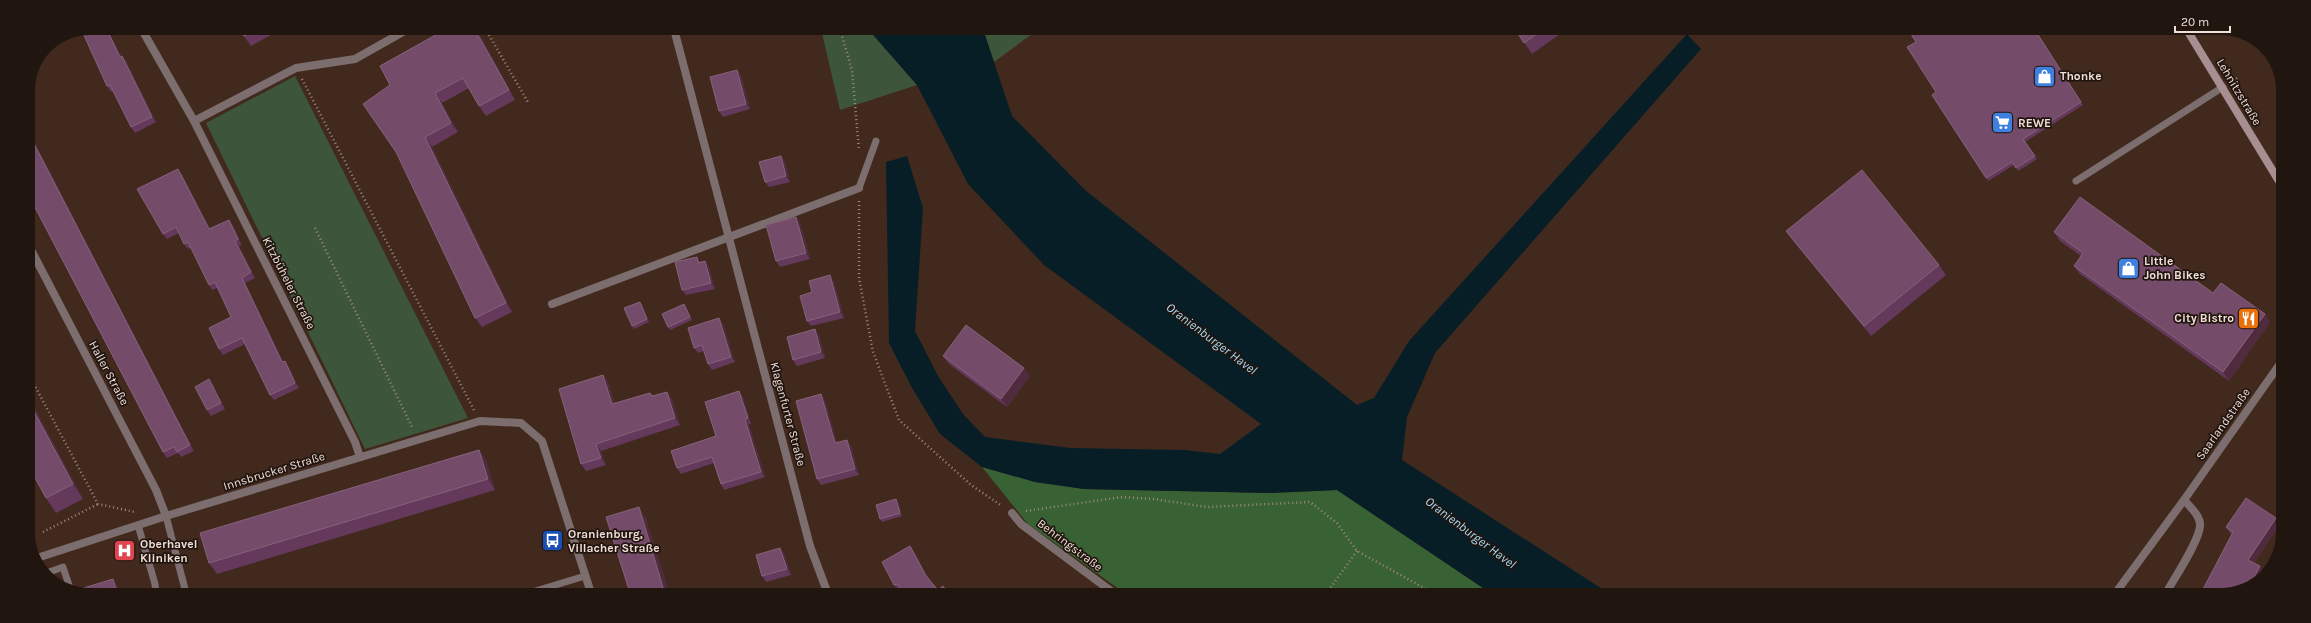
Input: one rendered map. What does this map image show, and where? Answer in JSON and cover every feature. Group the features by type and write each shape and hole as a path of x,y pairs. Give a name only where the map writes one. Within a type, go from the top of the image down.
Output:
{"main road":[{"name":"Lehnitzstraße","path":"2190,35 2276,176"}],"street":[{"name":"Kitzbüheler Straße","path":"145,35 194,121 355,442 360,457"},
{"path":"194,121 296,68 355,58 397,35"},
{"name":"Klagenfurter Straße","path":"676,35 810,546 826,588"},
{"path":"552,304 859,188"},
{"name":"Haller Straße","path":"35,257 156,490 166,516"},
{"name":"Saarlandstraße","path":"2119,588 2184,500 2276,370"},
{"name":"Innsbrucker Straße","path":"40,557 166,516 480,421 521,423 542,441 585,576"},
{"path":"2169,588 2197,538 2200,525 2198,516 2184,500"},
{"name":"Behringstraße","path":"1012,513 1021,524 1107,588"},
{"path":"585,576 589,588"}],"lane":[{"path":"2076,181 2223,87"},
{"path":"859,188 876,141"},
{"path":"166,516 185,588"},
{"path":"138,525 155,588"},
{"path":"51,572 63,567 69,584"},
{"path":"545,588 585,576"}],"path":[{"path":"489,35 529,104"},
{"path":"842,35 852,70 858,124 859,153"},
{"path":"300,75 480,421"},
{"path":"859,188 859,278 873,352 899,420 971,485 1012,513 1122,497 1154,499 1207,507 1310,502 1337,523 1357,551 1424,588"},
{"path":"315,228 418,440"},
{"path":"35,386 98,504"},
{"path":"43,532 98,504 142,513"},
{"path":"1330,588 1357,551"}],"green space":[{"path":"822,35 873,35 917,85 840,110"},
{"path":"985,35 1031,35 994,62"},
{"path":"295,76 468,418 365,449 206,123"},
{"path":"982,467 1035,482 1084,489 1269,493 1337,490 1483,588 1118,588 1028,524"}],"water":[{"name":"Oranienburger Havel","path":"873,35 985,35 1012,116 1085,190 1357,405 1374,398 1409,341 1686,35 1688,35 1701,49 1435,353 1407,417 1402,460 1601,588 1483,588 1337,490 1269,493 1084,489 1035,482 982,467 940,434 912,388 889,343 886,162 907,156 923,208 915,331 938,376 963,414 985,437 1070,448 1184,450 1220,454 1261,424 1044,265 968,184 917,85"}],"building":[{"path":"109,35 120,57 122,56 152,117 131,127 110,85 107,86 84,36"},
{"path":"435,35 478,35 509,90 479,106 463,78 435,93 451,123 425,137 506,303 475,318 396,152 363,104 390,85 380,66"},
{"path":"1519,35 1535,35 1524,43"},
{"name":"REWE","path":"1912,35 2038,35 2081,102 2023,139 2035,156 2016,168 2012,162 1986,178 1932,95 1936,92 1907,47 1916,42"},
{"path":"737,70 746,104 719,111 710,77"},
{"path":"35,146 190,445 177,452 174,447 163,452 35,207"},
{"path":"781,156 786,176 765,182 759,162"},
{"path":"178,169 209,229 229,220 238,239 235,241 251,272 242,278 282,362 285,361 295,383 270,395 242,338 219,349 209,328 231,317 215,282 209,285 188,242 184,244 176,227 163,234 137,189"},
{"path":"1862,170 1939,265 1864,326 1786,231"},
{"path":"2080,197 2213,293 2221,283 2265,314 2223,372 2074,266 2083,253 2054,232"},
{"path":"796,217 806,253 776,261 766,225"},
{"path":"697,257 698,263 705,261 711,283 682,290 675,262"},
{"path":"830,275 840,312 807,321 800,296 812,292 809,281"},
{"path":"640,302 647,319 632,326 624,308"},
{"path":"684,304 690,317 668,327 662,314"},
{"path":"719,318 731,357 708,364 702,345 694,348 688,328"},
{"path":"966,325 1024,368 1001,399 943,356"},
{"path":"815,329 821,352 793,360 787,337"},
{"path":"603,375 612,404 650,393 652,396 667,392 675,418 596,444 601,458 581,464 559,389"},
{"path":"209,379 221,403 207,410 195,387"},
{"path":"739,391 748,418 745,419 761,472 721,484 712,457 677,468 671,451 716,436 705,402"},
{"path":"821,394 835,443 847,440 855,469 817,479 796,401"},
{"path":"35,413 73,484 46,498 35,478"},
{"path":"479,450 488,479 209,563 200,533"},
{"path":"2246,498 2276,518 2248,560 2260,566 2254,577 2248,581 2228,588 2204,588 2233,532 2226,527"},
{"path":"896,499 900,513 880,519 876,505"},
{"path":"639,507 663,588 628,588 606,517"},
{"path":"910,546 926,576 936,588 900,588 897,584 894,585 882,562"},
{"path":"780,548 787,569 762,576 756,555"},
{"path":"113,579 116,588 90,588 84,588"}],"place":[{"name":"Thonke","path":"2045,76"},
{"name":"REWE","path":"2003,123"},
{"name":"Little John Bikes","path":"2128,268"},
{"name":"City Bistro","path":"2249,318"},
{"name":"Oranienburg, Villacher Straße","path":"552,541"},
{"name":"Oberhavel Kliniken","path":"125,551"}]}
